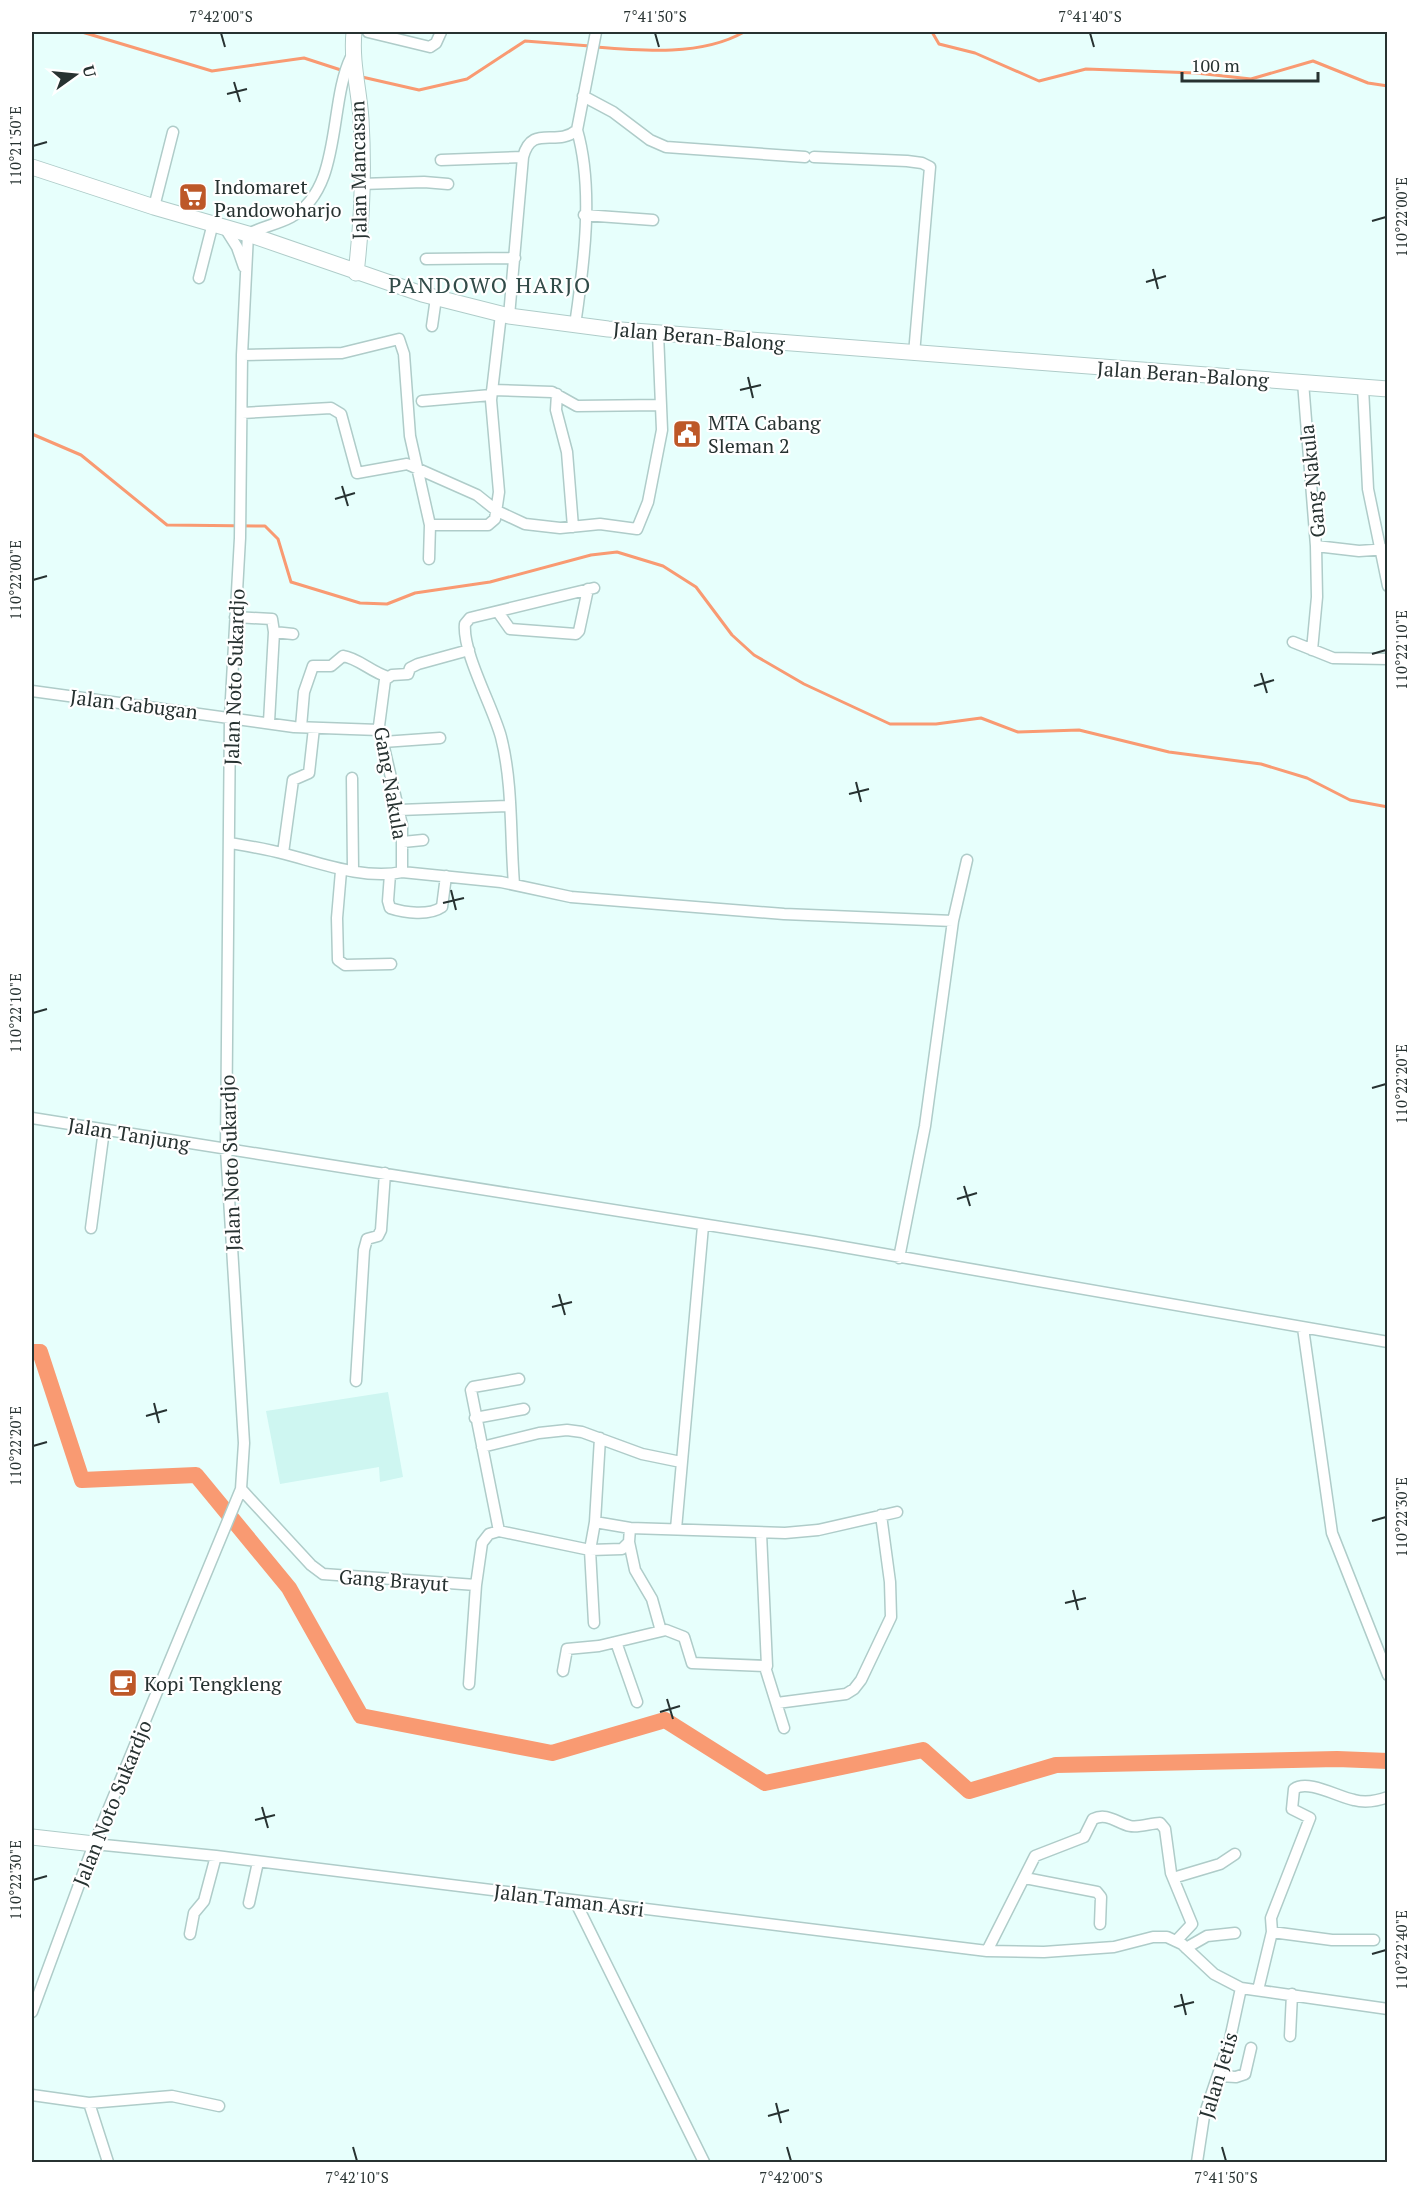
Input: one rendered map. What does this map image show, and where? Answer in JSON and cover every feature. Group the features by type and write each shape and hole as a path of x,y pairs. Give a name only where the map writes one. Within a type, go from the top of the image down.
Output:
{"main road":[{"name":"Jalan Mancasan","path":"354,32 351,57 360,108 361,184 357,273"},
{"name":"Jalan Beran-Balong","path":"32,167 154,207 248,234 436,298 505,315 658,333 1388,389"},
{"path":"32,1837 94,1844"}],"street":[{"path":"368,32 430,47 436,43 441,32"},
{"path":"575,325 582,275 585,164 577,130 596,32"},
{"path":"248,234 292,217 316,195 324,178 341,88 351,57"},
{"path":"582,96 614,112 650,140 666,147 914,162 930,167 914,354"},
{"path":"430,525 488,525 493,522 499,492 492,392 514,258 523,157 527,144 532,139 566,137 577,130"},
{"path":"154,207 173,132"},
{"path":"441,160 523,157"},
{"path":"361,184 424,182 448,184"},
{"path":"584,215 653,220"},
{"path":"199,278 218,225"},
{"name":"Jalan Noto Sukardjo","path":"218,225 237,247 246,273"},
{"name":"Jalan Noto Sukardjo","path":"32,2012 94,1844 240,1489 244,1443 226,1149 230,716 240,538 242,355 248,234"},
{"path":"426,260 514,258"},
{"path":"432,326 436,298"},
{"path":"242,412 331,408 340,414 357,473 403,464 477,495 497,511 525,524 543,527 573,527 600,524 632,530 640,525 660,446 662,405 658,333"},
{"path":"242,355 342,353 399,339 404,354 410,436 430,525 429,559"},
{"name":"Gang Nakula","path":"1303,382 1316,546 1383,550"},
{"path":"1364,387 1368,489 1383,550 1388,586"},
{"path":"422,401 492,392 557,394 577,406 662,405"},
{"path":"557,394 556,410 567,452 573,527"},
{"path":"1312,650 1317,597 1316,546"},
{"path":"498,612 510,629 576,634 579,631 591,589 498,612 468,620 465,631 469,650 501,737 514,884"},
{"path":"235,617 272,619 274,632 269,722"},
{"path":"274,632 293,634"},
{"path":"1293,642 1333,658 1388,658"},
{"path":"301,727 304,692 313,666 331,666 343,656 352,657 373,672 388,677 406,675 410,668 418,664 469,650"},
{"name":"Gang Nakula","path":"388,677 382,698 379,730 399,810 403,842 402,872"},
{"name":"Jalan Gabugan","path":"32,692 301,727 379,730"},
{"path":"283,853 293,780 309,773 314,728"},
{"path":"382,742 440,738"},
{"path":"352,778 353,869"},
{"path":"399,810 508,806"},
{"path":"403,842 423,840"},
{"path":"230,843 283,853 341,871 353,869 390,874 402,872 446,876 514,884 571,897 784,914 953,921"},
{"path":"899,1258 925,1126 953,921 968,861"},
{"path":"341,871 337,918 339,961 345,965 391,964"},
{"path":"390,874 388,901 390,908 422,913 442,907 446,876"},
{"name":"Jalan Tanjung","path":"32,1118 385,1173 1388,1342"},
{"path":"91,1228 105,1130"},
{"path":"356,1381 364,1250 367,1239 378,1236 381,1230 385,1173"},
{"path":"675,1529 704,1226"},
{"path":"1303,1328 1332,1533 1388,1675"},
{"path":"499,1532 475,1418 472,1388 519,1379"},
{"path":"475,1418 524,1409"},
{"path":"482,1447 555,1430 582,1432 642,1454 681,1462"},
{"path":"594,1623 590,1550 595,1522 600,1438"},
{"name":"Gang Brayut","path":"240,1489 311,1565 323,1574 476,1585"},
{"path":"595,1522 630,1528 761,1533 818,1530 897,1512"},
{"path":"777,1703 846,1694 855,1689 861,1680 891,1617 890,1582 881,1515"},
{"path":"630,1528 628,1542 635,1570 652,1599 662,1631"},
{"path":"469,1684 476,1585 484,1538 499,1532 590,1550 622,1549 628,1542"},
{"path":"761,1533 767,1629 768,1663 765,1667 784,1728"},
{"path":"563,1671 567,1649 616,1642 662,1631 675,1632 684,1637 692,1663 765,1667"},
{"path":"616,1642 637,1702"},
{"path":"1258,1990 1272,1932 1271,1918 1278,1894 1310,1818 1292,1809 1294,1789 1299,1786 1308,1787 1355,1801 1388,1797"},
{"path":"987,1951 1038,1853 1073,1844 1084,1837 1093,1819 1101,1816 1118,1819 1130,1826 1162,1825 1167,1835 1173,1878 1192,1924 1176,1941 1214,1974 1241,1988 1388,2009"},
{"name":"Jalan Taman Asri","path":"94,1844 216,1856 987,1951 1044,1952 1119,1947 1153,1937 1167,1937 1176,1941"},
{"path":"1173,1878 1220,1864 1235,1854"},
{"path":"190,1934 194,1913 204,1901 216,1856"},
{"path":"249,1903 258,1862"},
{"path":"1025,1878 1097,1892 1101,1897 1100,1924"},
{"path":"575,1901 704,2163"},
{"path":"1272,1932 1332,1940 1374,1940"},
{"path":"1186,1948 1206,1936 1234,1933"},
{"name":"Jalan Jetis","path":"1197,2163 1204,2116 1219,2076 1241,1988"},
{"path":"1290,2036 1292,1995"},
{"path":"1219,2076 1236,2077 1245,2074 1251,2048"},
{"path":"32,2095 89,2103 172,2096 219,2106"},
{"path":"89,2103 108,2163"}],"shaded area":[{"path":"388,1392 403,1477 380,1482 379,1467 280,1484 266,1411"}],"waterway":[{"path":"82,32 212,71 304,58 344,71"},
{"path":"596,47 672,50 710,45 744,32"},
{"path":"932,32 939,44 975,53 1039,81 1086,69 1196,73 1251,79 1313,61 1368,83 1388,86"},
{"path":"362,77 419,90 467,79 525,41 590,46"},
{"path":"32,434 81,455 167,525 265,526 278,539 291,582 360,603 387,604 415,593 490,582 591,555 617,552 663,566 696,587 732,635 754,655 804,684 890,724 936,724 981,718 1018,732 1079,730 1169,752 1261,764 1307,778 1350,800 1388,807"},
{"path":"32,1352 40,1352 82,1480 196,1475 289,1588 361,1716 552,1753 665,1720 765,1783 923,1750 969,1791 1056,1765 1337,1759 1388,1761"}],"place":[{"name":"Indomaret Pandowoharjo","path":"193,197"},
{"name":"MTA Cabang Sleman 2","path":"687,434"},
{"name":"Kopi Tengkleng","path":"123,1683"}],"district":[{"name":"PANDOWO HARJO","path":"490,284"}]}
